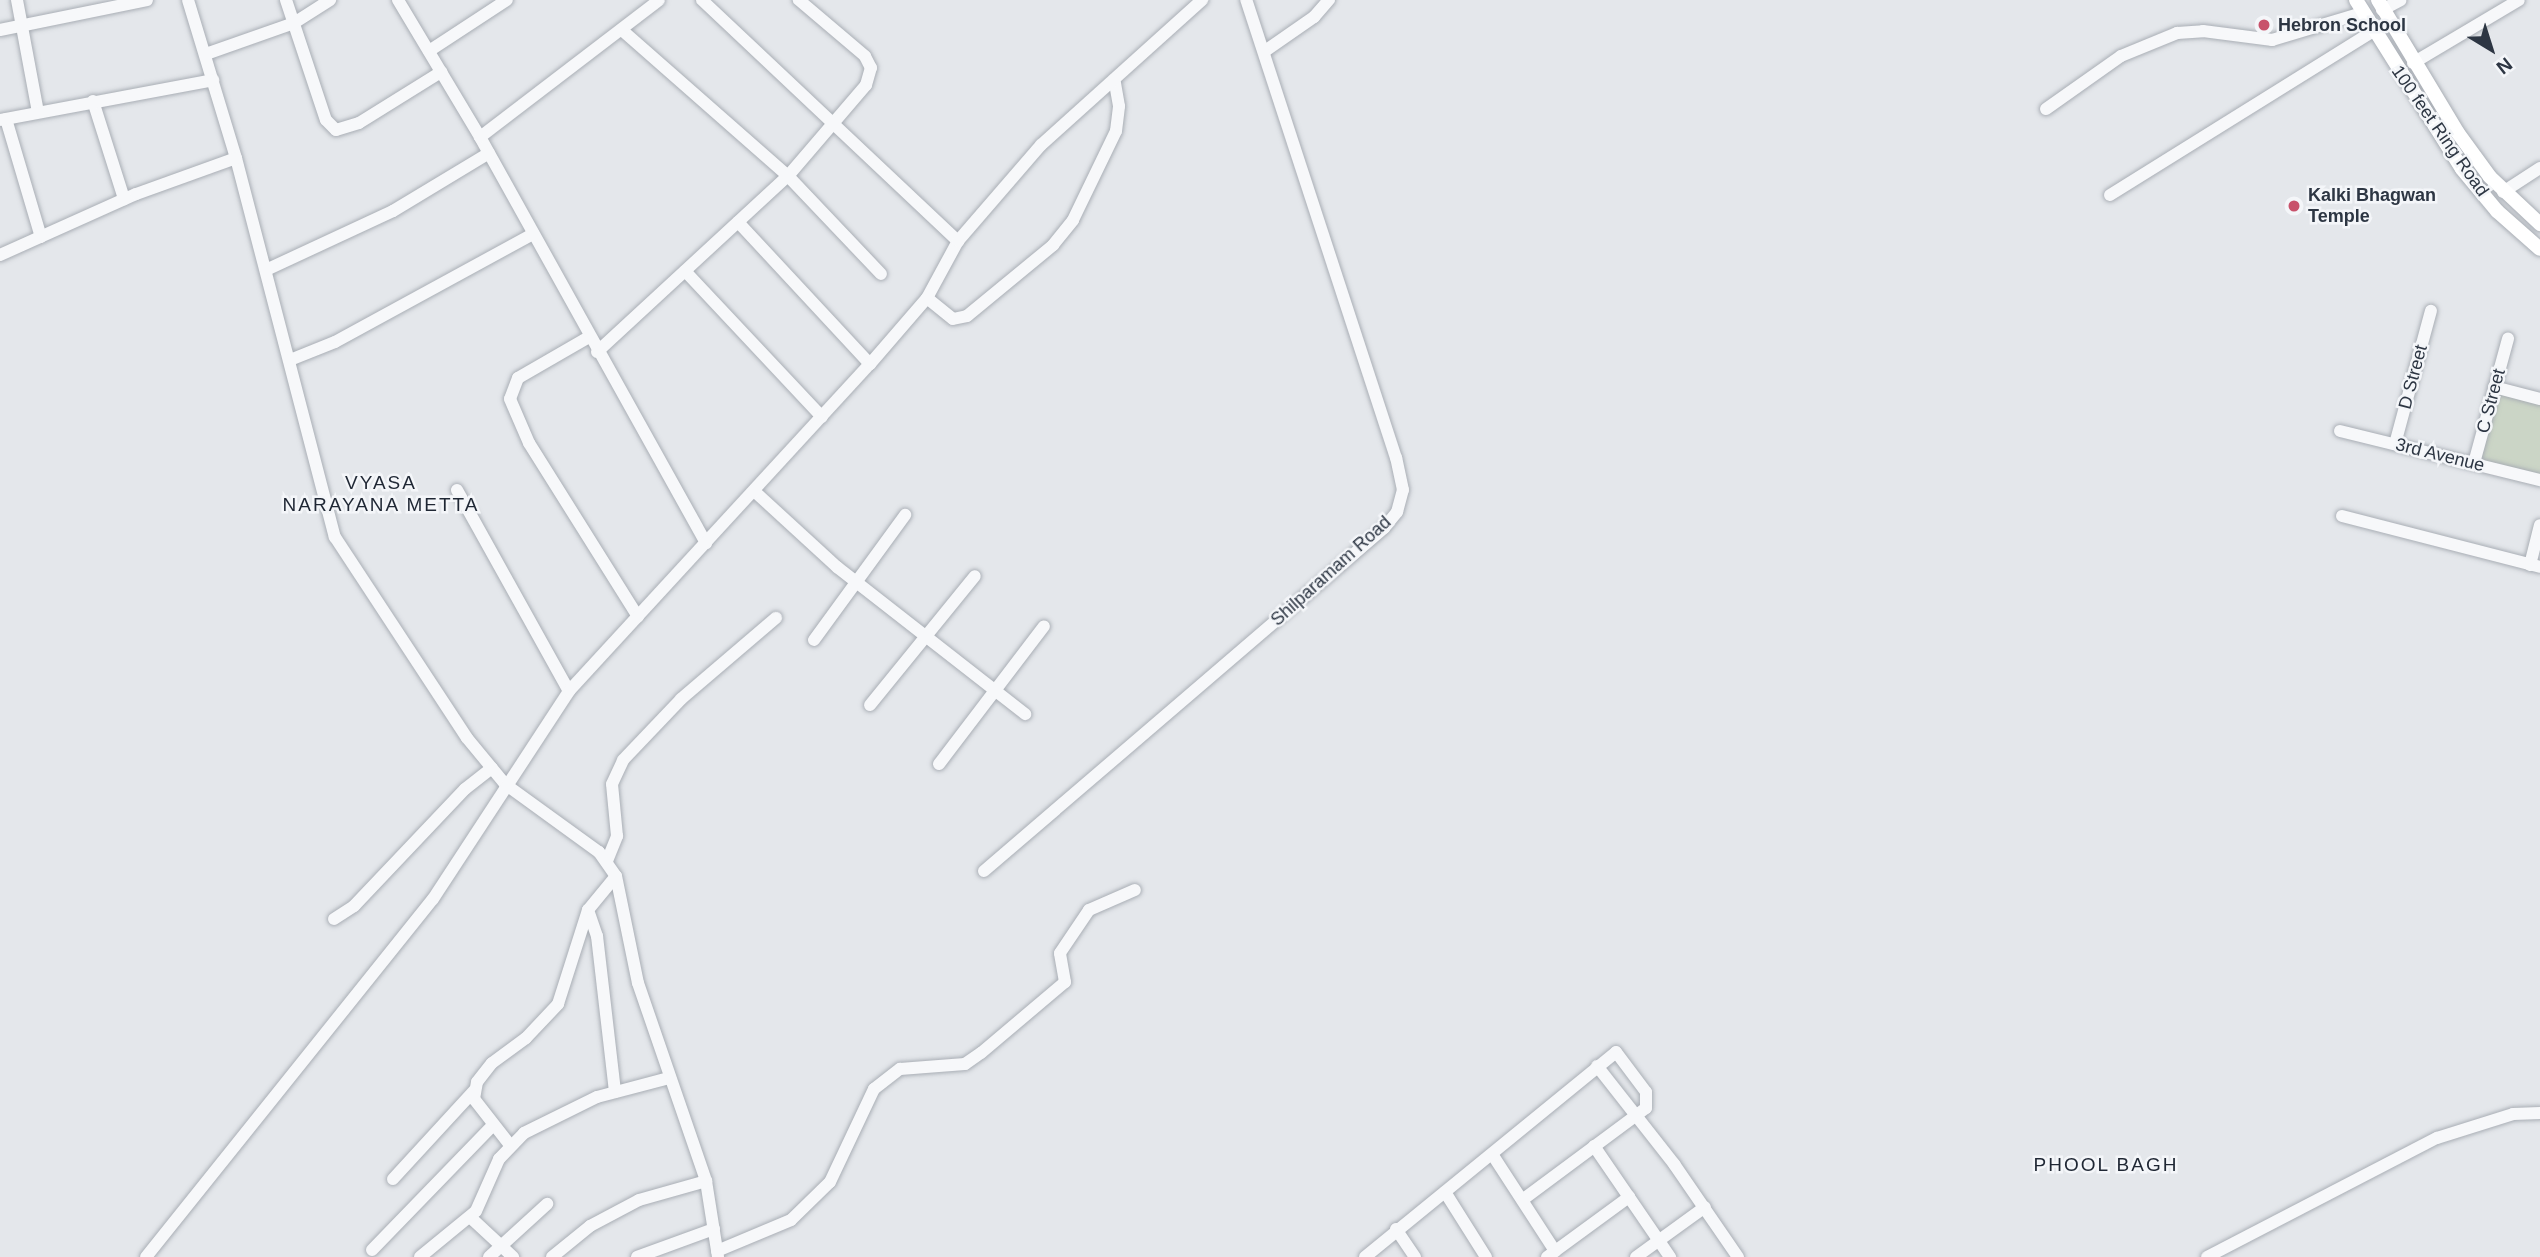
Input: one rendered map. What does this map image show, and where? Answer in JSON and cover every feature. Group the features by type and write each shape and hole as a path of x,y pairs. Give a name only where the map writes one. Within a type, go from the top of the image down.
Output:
{"main road":[{"name":"100 feet Ring Road","path":"2380,5 2458,133 2503,192 2537,215"},
{"name":"100 feet Ring Road","path":"2359,6 2473,184 2540,249"}],"street":[{"path":"17,0 38,112"},
{"path":"0,30 147,0"},
{"path":"188,0 236,158 335,537 505,784 607,861 616,876 638,983 706,1181 718,1254 791,1220 830,1182 874,1089 900,1069 965,1064 1065,982 1060,954 1089,910 1135,890"},
{"path":"286,0 326,120 336,130 359,123 441,72"},
{"path":"206,54 294,23 330,0"},
{"path":"398,0 480,137 597,352 706,543"},
{"path":"429,51 507,0"},
{"path":"480,137 623,31 659,0"},
{"path":"702,0 834,121 958,241"},
{"path":"597,352 788,176 866,85 869,61 799,0"},
{"path":"146,1257 433,899 505,784 569,691 870,364 927,298 958,241 1041,145 1202,0"},
{"name":"Shilparamam Road","path":"984,871 1384,528 1397,512 1403,490 1396,458 1304,184 1265,51 1246,0"},
{"path":"1265,51 1314,17 1329,0"},
{"path":"2380,5 2401,0"},
{"path":"2413,62 2519,0"},
{"path":"2046,109 2121,56 2166,37 2203,31 2272,40 2359,6"},
{"path":"623,31 788,176 881,274"},
{"path":"2110,195 2373,31"},
{"path":"927,298 953,319 967,316 1053,245 1073,220 1116,131 1119,106 1114,79"},
{"path":"41,237 3,119 213,80"},
{"path":"93,101 124,200"},
{"path":"266,270 393,211 489,153"},
{"path":"0,255 124,200 236,158"},
{"path":"2503,192 2540,168"},
{"path":"738,222 870,364"},
{"path":"290,360 335,342 533,234"},
{"path":"685,271 822,417"},
{"name":"D Street","path":"2395,444 2431,311"},
{"path":"589,337 518,378 510,398 543,466 638,617"},
{"name":"C Street","path":"2474,463 2508,339"},
{"path":"2494,387 2540,399"},
{"name":"3rd Avenue","path":"2340,431 2540,480"},
{"path":"457,491 569,691"},
{"path":"754,491 855,582 1025,714"},
{"path":"814,640 905,515"},
{"path":"2343,516 2535,566 2540,525"},
{"path":"870,705 975,576"},
{"path":"607,861 617,836 612,783 623,760 681,699 776,618"},
{"path":"939,764 1044,626"},
{"path":"334,919 354,906 465,789 492,768"},
{"path":"393,1179 474,1091 492,1063 526,1038 558,1004 588,910 616,876"},
{"path":"588,910 597,936 615,1092"},
{"path":"1365,1257 1616,1052 1646,1092 1646,1108 1522,1200"},
{"path":"1597,1066 1705,1207 1738,1257"},
{"path":"420,1257 470,1217 510,1145 547,1118 615,1092 669,1078"},
{"path":"474,1091 480,1109 510,1145"},
{"path":"2207,1257 2437,1138 2512,1114 2540,1113"},
{"path":"372,1250 493,1125"},
{"path":"1594,1146 1670,1257"},
{"path":"1492,1154 1522,1200 1551,1254 1629,1197"},
{"path":"552,1257 590,1226 639,1200 706,1181"},
{"path":"1445,1192 1486,1257"},
{"path":"489,1257 547,1204"},
{"path":"1636,1257 1705,1207"},
{"path":"470,1217 500,1249 513,1257"},
{"path":"636,1257 715,1229"},
{"path":"1396,1229 1415,1257"}],"green space":[{"path":"2499,394 2540,405 2540,475 2481,460"}],"place":[{"name":"Hebron School","path":"2264,25"},
{"name":"Kalki Bhagwan Temple","path":"2294,206"}],"district":[{"name":"VYASA NARAYANA METTA","path":"381,494"},
{"name":"PHOOL BAGH","path":"2106,1165"}]}
